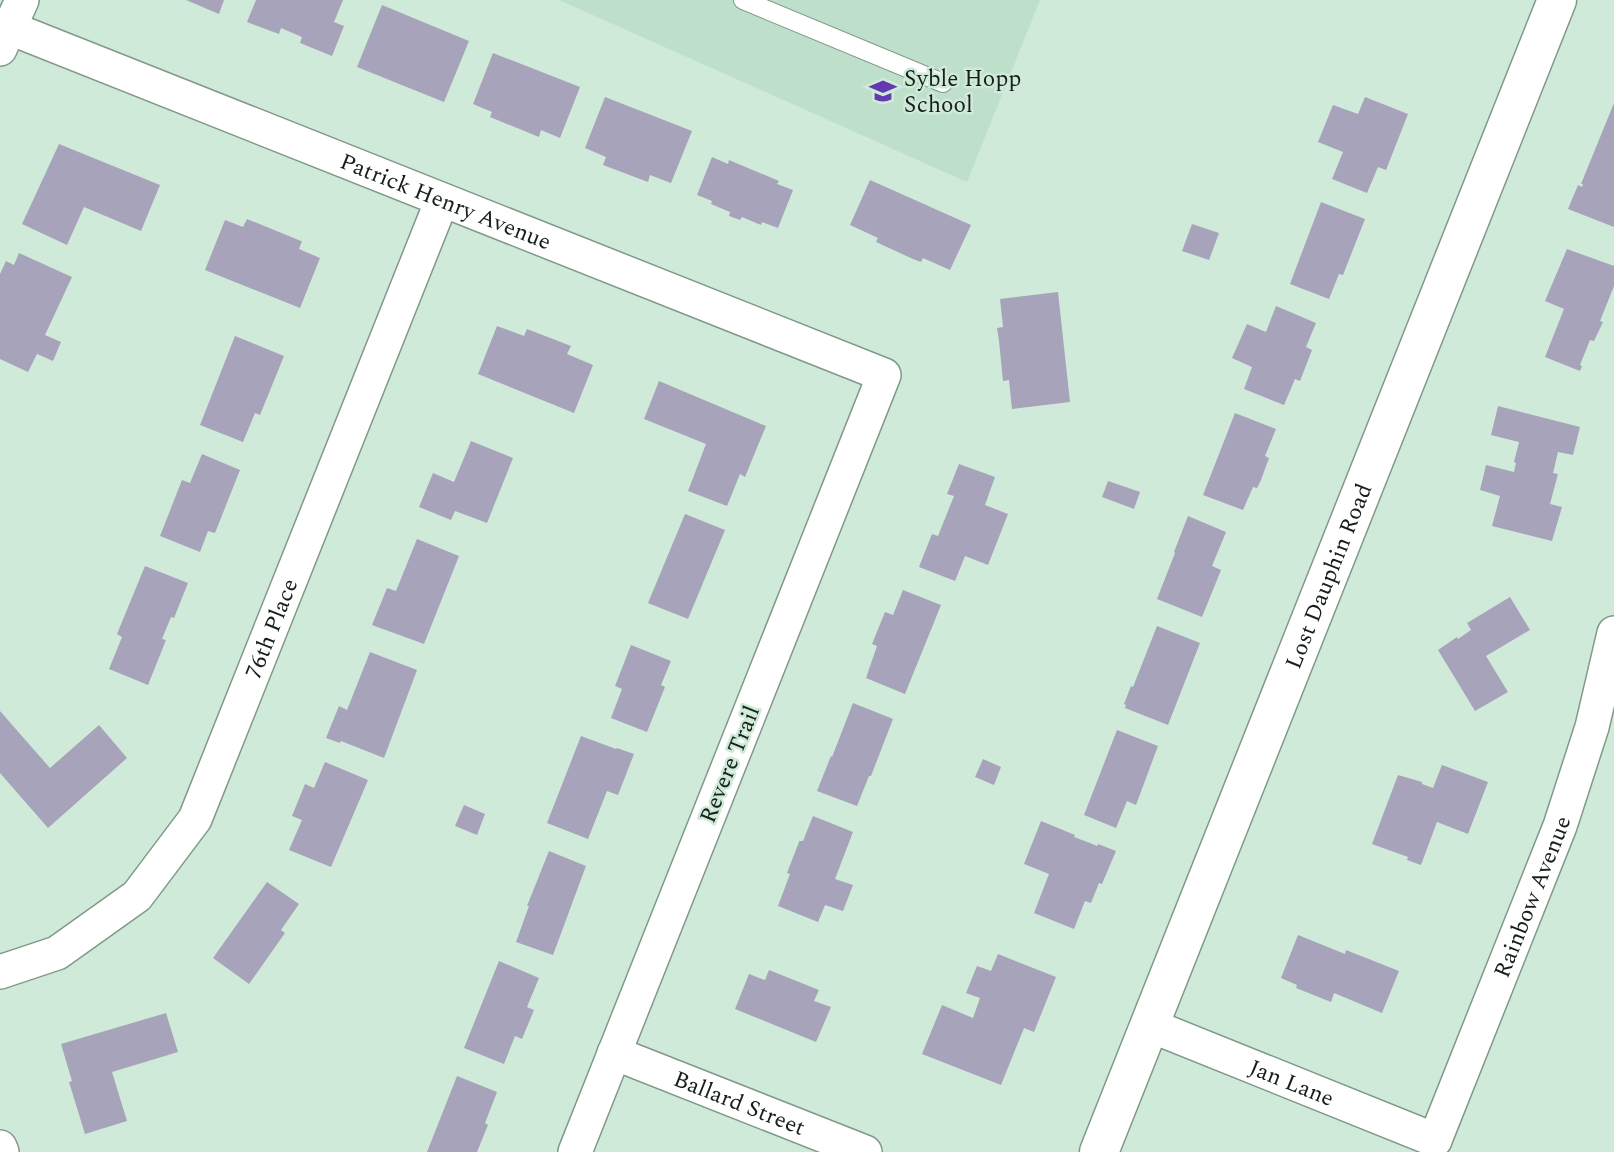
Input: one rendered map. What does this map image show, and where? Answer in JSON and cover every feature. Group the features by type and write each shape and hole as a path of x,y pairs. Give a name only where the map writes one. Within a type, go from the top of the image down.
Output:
{"street":[{"name":"Lost Dauphin Road","path":"1099,1152 1557,0"},
{"name":"Patrick Henry Avenue","path":"11,26 884,375"},
{"name":"76th Place","path":"0,972 57,953 137,897 195,819 442,200"},
{"name":"Revere Trail","path":"575,1152 884,375"},
{"name":"Rainbow Avenue","path":"1439,1146 1560,826 1592,727 1614,633"},
{"name":"Jan Lane","path":"1149,1025 1439,1146"},
{"name":"Ballard Street","path":"614,1053 865,1152"},
{"path":"0,1147 2,1152"}],"lane":[{"path":"743,0 943,83"}],"shaded area":[{"name":"Syble Hopp School","path":"559,0 1040,0 967,182"}],"building":[{"path":"186,0 224,0 219,14"},
{"path":"256,0 343,0 334,22 344,26 332,56 300,43 302,37 281,28 279,34 247,22"},
{"path":"382,5 469,41 444,102 357,67"},
{"path":"493,53 580,87 560,138 541,130 539,137 490,117 492,112 473,104"},
{"path":"605,97 692,131 671,183 650,175 648,182 603,165 606,157 585,148"},
{"path":"1365,97 1408,114 1386,170 1378,167 1367,193 1332,179 1343,152 1318,142 1333,105 1358,114"},
{"path":"1614,103 1614,227 1568,209 1578,185 1582,187"},
{"path":"59,144 160,185 141,231 84,207 67,245 22,224"},
{"path":"712,157 728,164 729,160 779,181 777,184 793,190 778,228 742,217 740,220 729,216 730,212 697,195"},
{"path":"870,180 971,225 950,270 923,258 921,262 913,259 876,242 878,238 850,225"},
{"path":"1321,202 1365,219 1343,275 1339,274 1329,299 1290,284"},
{"path":"247,219 302,241 299,249 320,258 300,308 205,270 225,220 243,227"},
{"path":"1192,224 1219,233 1209,260 1182,251"},
{"path":"1567,249 1614,266 1614,286 1600,321 1603,322 1594,341 1590,340 1580,371 1545,357 1564,309 1545,301"},
{"path":"19,253 72,277 45,335 61,342 53,361 37,354 28,372 0,359 0,274 6,261 14,265"},
{"path":"1058,292 1070,402 1012,409 1009,380 1003,381 997,328 1003,327 1000,299"},
{"path":"1276,306 1316,323 1306,347 1312,350 1300,381 1295,379 1284,405 1244,389 1252,367 1232,358 1247,324 1266,332"},
{"path":"497,326 524,336 527,329 571,346 567,354 593,365 574,413 478,374"},
{"path":"235,336 284,356 260,415 255,413 243,442 200,425"},
{"path":"659,381 766,426 745,477 740,474 727,506 688,491 706,444 644,419"},
{"path":"1498,406 1580,427 1573,455 1558,452 1553,473 1558,474 1550,504 1562,507 1552,541 1492,526 1500,496 1480,490 1486,465 1514,472 1519,442 1491,435"},
{"path":"1235,413 1276,429 1265,456 1269,458 1261,480 1257,488 1253,487 1243,510 1203,495"},
{"path":"471,441 513,458 487,523 455,511 451,520 419,507 433,473 454,482"},
{"path":"202,454 240,470 215,533 208,531 200,552 160,536 182,480 190,483"},
{"path":"959,464 995,477 985,505 1008,514 988,565 965,556 955,581 919,567 932,534 938,536 954,496 947,494"},
{"path":"1108,481 1140,492 1134,509 1102,497"},
{"path":"685,514 725,530 688,619 648,603"},
{"path":"1188,516 1226,532 1212,566 1221,570 1202,617 1157,599"},
{"path":"417,539 459,556 424,644 372,625 387,588 396,591"},
{"path":"145,566 188,583 162,639 166,640 148,685 109,669 122,637 117,634"},
{"path":"903,590 941,605 905,694 866,678 877,646 872,644 885,612 893,615"},
{"path":"1510,597 1530,630 1486,656 1508,692 1475,711 1438,650 1471,630 1467,623"},
{"path":"1157,626 1200,643 1168,725 1125,708 1124,704"},
{"path":"631,645 671,661 661,685 665,687 647,732 611,718 622,689 615,686"},
{"path":"370,652 417,670 384,758 326,738 339,706 347,710"},
{"path":"853,703 893,719 857,806 817,791"},
{"path":"0,711 50,768 99,725 127,758 48,828 0,773"},
{"path":"1117,730 1158,746 1136,805 1127,801 1116,828 1084,815"},
{"path":"581,736 634,754 618,795 607,791 588,839 547,823"},
{"path":"983,759 1001,767 994,785 975,777"},
{"path":"325,762 368,780 331,867 289,850 302,820 292,816 305,784 314,788"},
{"path":"1442,765 1488,782 1468,834 1437,822 1421,865 1407,860 1408,857 1372,844 1398,775 1433,788"},
{"path":"464,805 485,814 477,835 455,826"},
{"path":"813,816 853,832 835,879 853,885 843,911 825,905 818,922 778,906 799,841 803,841"},
{"path":"1041,821 1075,835 1074,837 1116,851 1091,903 1085,901 1074,929 1034,913 1049,874 1024,864"},
{"path":"549,851 586,866 553,955 516,942"},
{"path":"267,882 299,904 281,930 285,933 249,984 213,958"},
{"path":"1298,935 1345,954 1346,950 1399,971 1382,1013 1334,993 1331,1002 1296,988 1297,985 1281,978"},
{"path":"998,954 1056,977 1034,1032 1024,1028 1001,1085 922,1054 942,1005 973,1018 980,998 966,993 977,966 991,971"},
{"path":"499,961 539,978 527,1007 534,1010 522,1039 515,1036 504,1064 464,1048"},
{"path":"769,970 819,990 814,1001 831,1007 816,1042 735,1009 749,974 765,980"},
{"path":"166,1013 178,1052 112,1072 127,1121 85,1134 61,1044"},
{"path":"457,1076 497,1092 485,1123 488,1125 477,1152 427,1152"}],"place":[{"name":"Syble Hopp School","path":"883,91"}]}
